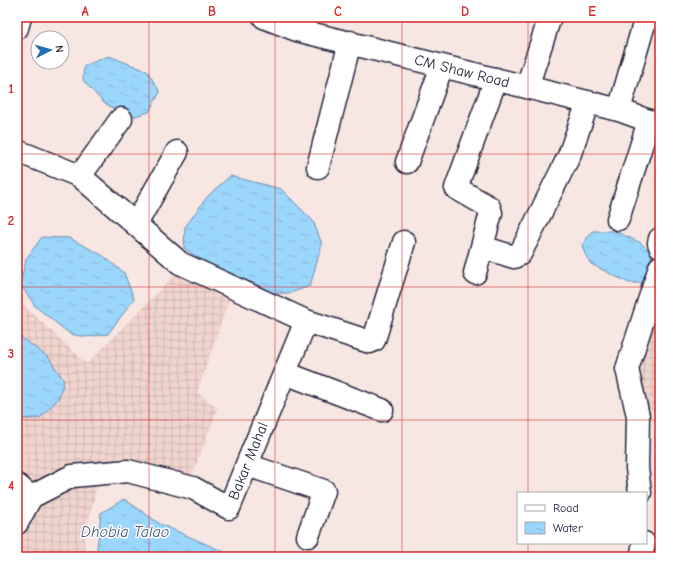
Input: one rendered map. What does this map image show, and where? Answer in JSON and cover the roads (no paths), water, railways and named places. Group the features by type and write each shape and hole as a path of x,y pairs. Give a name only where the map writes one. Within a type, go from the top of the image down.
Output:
{"street":[{"path":"17,28 20,17"},
{"name":"CM Shaw Road","path":"264,17 299,23 350,42 619,110 655,123"},
{"path":"527,87 550,17"},
{"path":"619,110 646,17"},
{"path":"318,166 350,42"},
{"path":"408,162 442,66"},
{"path":"475,272 491,213 489,207 456,188 496,79"},
{"path":"482,247 514,257 520,254 569,156 588,102"},
{"path":"80,176 122,118"},
{"path":"618,219 655,123"},
{"path":"17,150 80,176 180,263 306,321 370,342 374,340 404,242"},
{"path":"136,224 177,152"},
{"path":"660,239 660,246"},
{"path":"640,492 637,468 638,416 628,369 660,266"},
{"name":"Bakar Mahal","path":"17,523 24,491 72,476 128,471 193,488 229,508 306,321"},
{"path":"285,373 382,410"},
{"path":"247,464 324,491 308,536"},
{"path":"641,557 644,544"}],"water":[{"path":"109,56 147,71 160,92 149,112 128,118 103,102 83,80 84,66"},
{"path":"230,176 281,189 313,221 322,244 310,286 289,293 259,290 219,272 184,248 185,227 208,196"},
{"path":"592,231 615,231 641,243 651,253 652,271 644,283 629,283 591,264 582,245"},
{"path":"42,237 69,238 102,255 124,273 134,299 108,334 86,337 70,334 35,306 20,284 26,259"},
{"path":"17,334 49,358 64,381 58,399 40,418 17,419"},
{"name":"Dhobia Talao","path":"124,499 160,524 236,557 96,557 101,513"}]}
